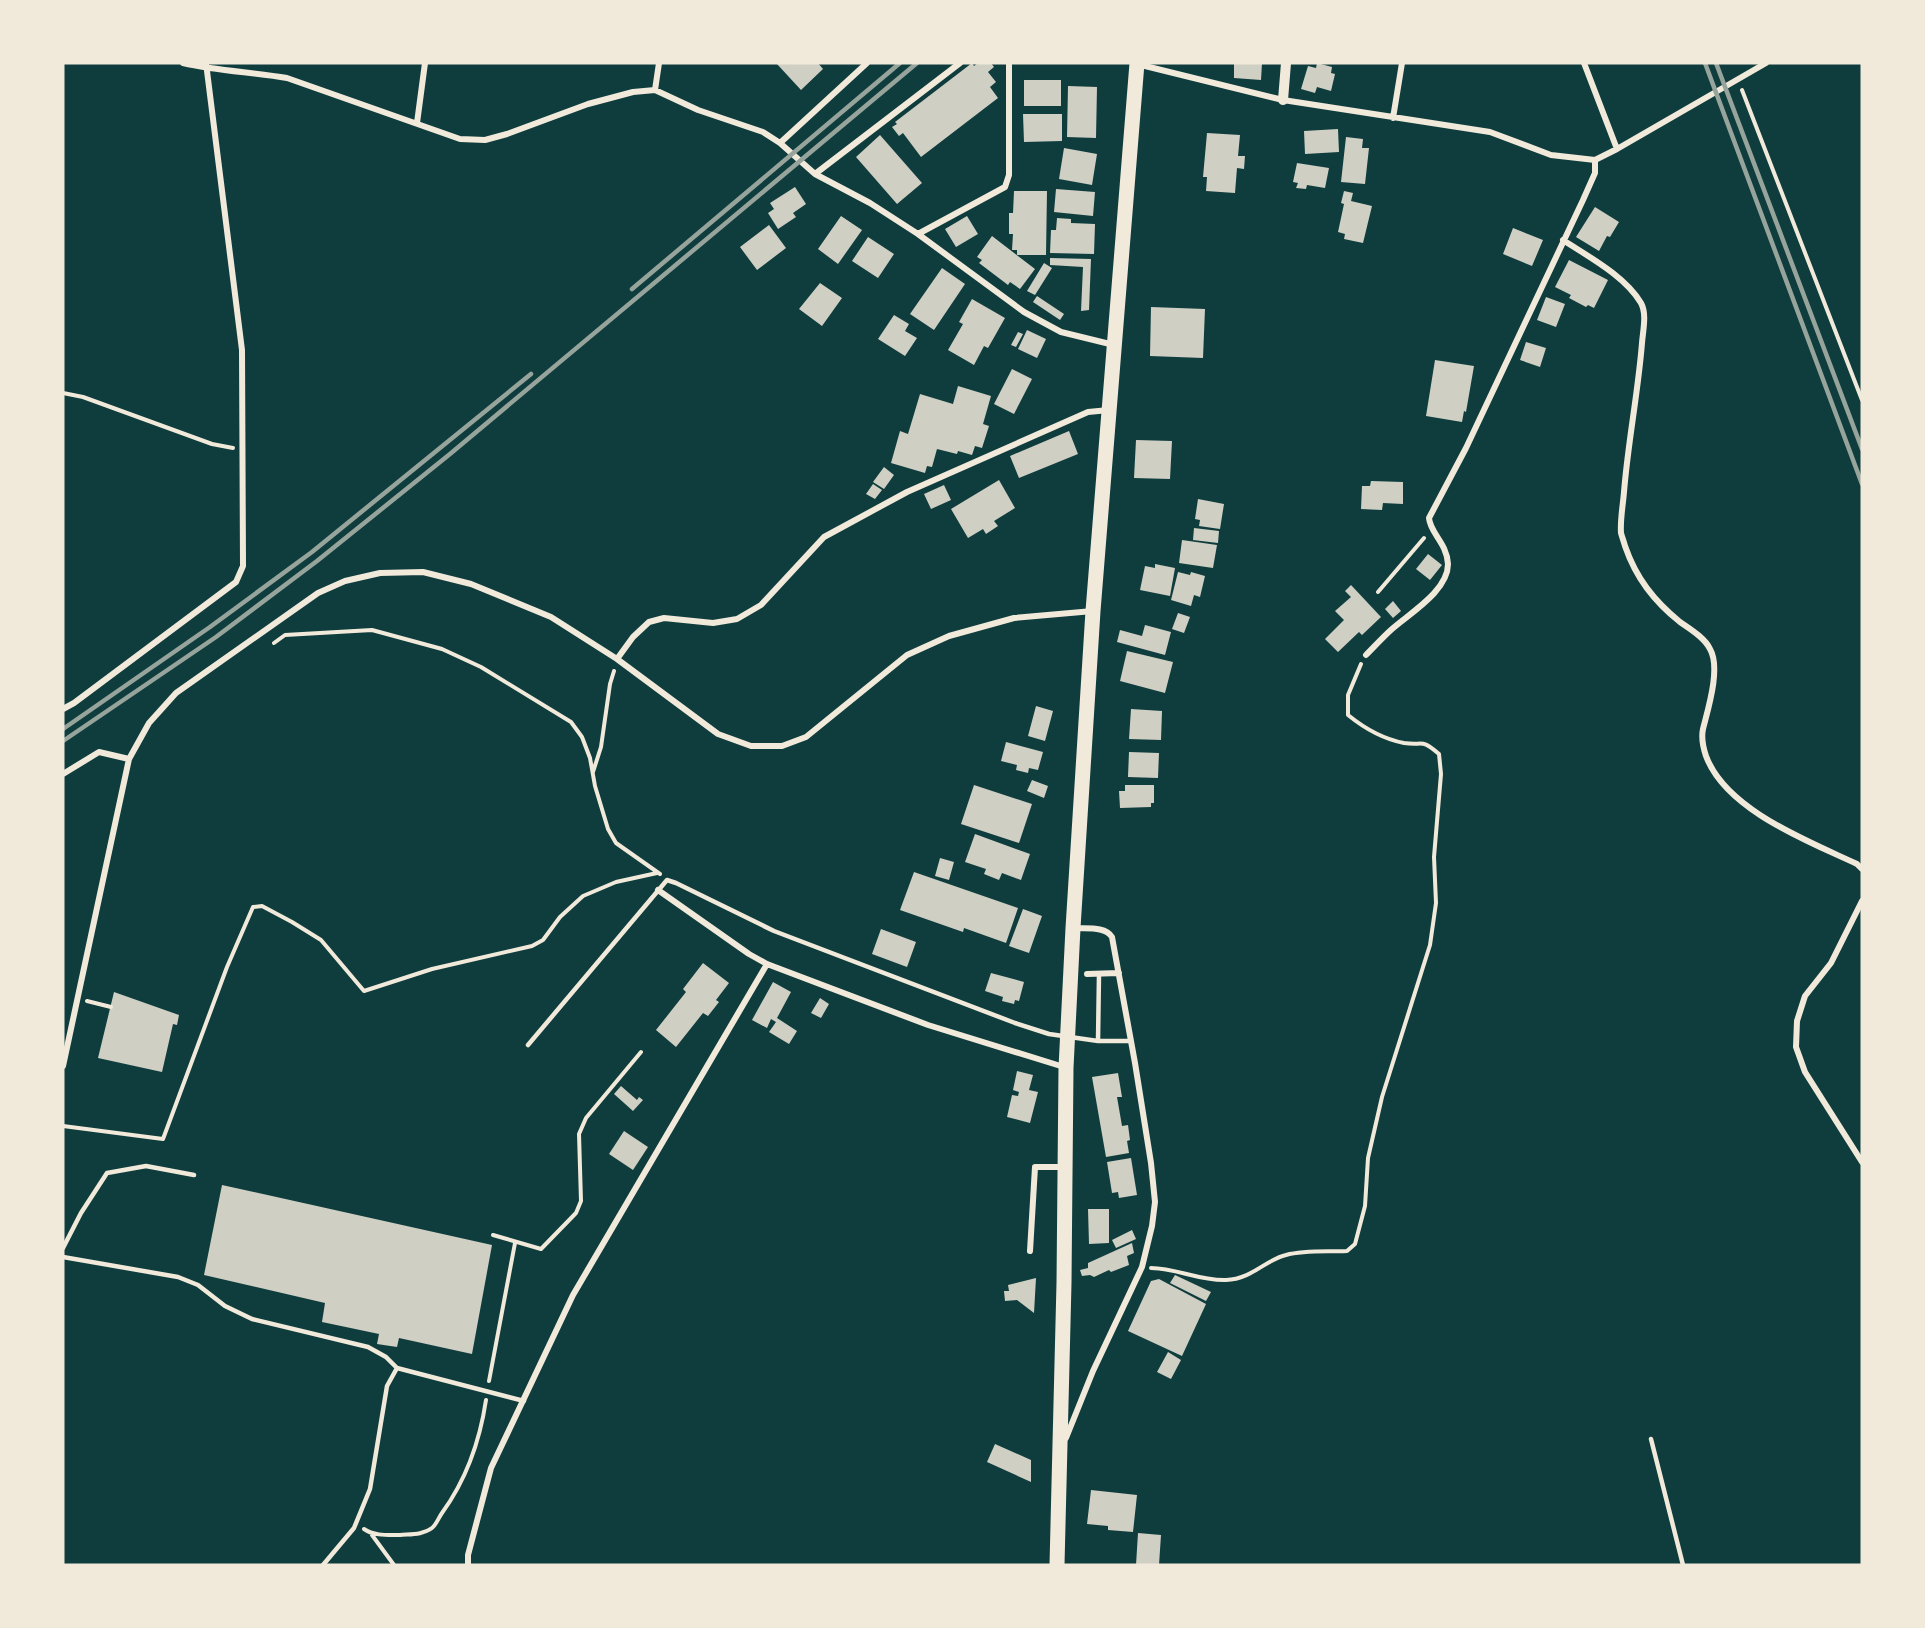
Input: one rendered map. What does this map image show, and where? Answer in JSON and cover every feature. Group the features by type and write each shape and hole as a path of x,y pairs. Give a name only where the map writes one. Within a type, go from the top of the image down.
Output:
{"main road":[{"path":"1057,1565 1064,1283 1066,1068 1073,928 1093,611 1137,64"}],"street":[{"path":"183,63 287,78 460,139 484,140 507,134 588,104 633,92 655,90 698,110 763,132 780,143 815,174 870,202 918,234 1024,312 1061,332 1114,345"},
{"path":"417,123 425,63"},
{"path":"655,90 659,63"},
{"path":"780,143 867,63"},
{"path":"815,174 960,63"},
{"path":"918,234 1005,187 1009,175 1009,63"},
{"path":"1283,100 1286,63"},
{"path":"1393,118 1402,63"},
{"path":"1584,63 1617,149"},
{"path":"1137,64 1283,100 1490,132 1551,155 1595,160 1766,63"},
{"path":"63,710 236,582 243,566 242,350 206,66"},
{"path":"1366,655 1391,630 1427,601 1440,586 1446,574 1448,565 1446,549 1429,524 1429,518 1466,448 1595,173 1595,160"},
{"path":"1563,240 1608,270 1632,291 1642,304 1644,314 1640,367 1626,467 1621,532 1628,555 1639,578 1653,597 1710,648 1714,662 1713,683 1701,736 1712,770 1742,804 1798,837 1857,864 1862,869"},
{"path":"617,659 633,637 649,622 664,618 713,623 737,619 761,605 824,537 908,492 1088,412 1110,410"},
{"path":"63,1066 129,759 149,723 176,693 318,593 345,581 380,573 423,572 471,584 551,617 617,659 718,735 751,746 782,746 806,737 907,655 949,636 1014,618 1093,611"},
{"path":"63,774 99,752 129,759"},
{"path":"658,890 749,954 767,964 928,1025 1066,1068"},
{"path":"1862,901 1832,963 1805,996 1797,1022 1796,1047 1805,1072 1862,1162"},
{"path":"1059,1461 1064,1441 1093,1371 1142,1267 1155,1202 1151,1163 1112,937 1108,932 1102,930 1073,928"},
{"path":"468,1565 468,1556 491,1468 573,1295 767,964"},
{"path":"1087,974 1119,973"},
{"path":"1030,1251 1035,1167 1064,1167"}],"lane":[{"path":"528,1045 667,880 774,931 1015,1023 1049,1034 1098,1041 1131,1041"},
{"path":"1098,1041 1099,974"},
{"path":"63,1248 81,1213 107,1173 146,1166 194,1175"},
{"path":"63,1257 178,1277 198,1285 225,1306 252,1319 368,1347 386,1357 397,1368 524,1401"},
{"path":"322,1565 355,1524 369,1489 387,1386 397,1368"},
{"path":"1651,1439 1683,1565"}],"path":[{"path":"1737,79 1862,400"},
{"path":"63,393 83,396 212,444 243,450"},
{"path":"1378,592 1428,534"},
{"path":"274,643 285,635 372,630 442,649 481,667 571,722 582,737 590,758 608,828 616,843 667,880"},
{"path":"1142,1267 1163,1268 1194,1276 1226,1280 1248,1275 1284,1255 1347,1251 1355,1244 1365,1206 1368,1158 1382,1097 1430,945 1436,903 1434,856 1441,774 1439,754 1426,743 1404,743 1367,730 1348,715 1348,695 1366,655"},
{"path":"593,773 601,747 610,684 617,659"},
{"path":"63,1126 163,1139 227,968 253,907 262,906 321,940 364,991 432,969 532,946 543,940 560,917 583,896 616,882 658,873"},
{"path":"77,998 111,1006"},
{"path":"493,1235 541,1249 576,1213 580,1201 579,1134 585,1118 641,1052"},
{"path":"371,1534 419,1533 432,1528 451,1502 468,1466 482,1426 515,1243"},
{"path":"355,1524 371,1534 394,1565"}],"building":[{"path":"818,63 823,69 801,90 777,64"},
{"path":"972,63 974,66 978,63 991,63 994,67 988,72 996,82 990,87 998,98 921,157 903,133 899,136 892,127 897,124 895,122"},
{"path":"1234,63 1262,63 1261,80 1234,78"},
{"path":"1317,63 1332,67 1331,73 1335,74 1331,91 1317,87 1315,93 1301,89 1308,66 1316,68"},
{"path":"1024,80 1061,80 1061,106 1024,106"},
{"path":"1068,86 1097,87 1096,138 1067,137"},
{"path":"1023,114 1062,114 1062,141 1024,142"},
{"path":"1338,129 1339,152 1305,154 1304,131"},
{"path":"1207,133 1240,135 1238,156 1245,156 1244,169 1237,168 1235,193 1206,191 1207,177 1203,177"},
{"path":"880,135 922,183 897,204 856,157"},
{"path":"1346,137 1363,139 1362,148 1369,148 1365,184 1341,182"},
{"path":"1064,148 1097,154 1092,185 1059,179"},
{"path":"1297,163 1329,168 1325,188 1307,185 1306,189 1296,188 1298,183 1293,182"},
{"path":"795,187 806,204 793,213 796,217 778,229 768,213 774,209 770,203"},
{"path":"1056,189 1095,192 1093,216 1054,212"},
{"path":"1014,191 1047,191 1046,255 1017,255 1017,250 1012,250 1013,234 1009,234 1009,213 1013,213"},
{"path":"1344,191 1353,193 1351,201 1372,206 1363,243 1344,239 1345,234 1338,232 1344,204 1341,203"},
{"path":"1595,207 1619,222 1610,237 1607,236 1599,251 1576,237"},
{"path":"841,216 862,230 838,264 818,249"},
{"path":"967,216 978,234 956,247 945,229"},
{"path":"1057,218 1071,219 1071,223 1095,224 1094,254 1050,253 1051,230 1056,230"},
{"path":"769,225 786,248 757,270 740,247"},
{"path":"1513,228 1543,240 1532,266 1503,254"},
{"path":"992,236 1035,269 1020,289 1010,282 1008,285 979,263 982,260 977,257"},
{"path":"868,237 894,254 878,278 852,261"},
{"path":"1050,258 1091,259 1089,310 1081,311 1083,267 1050,265"},
{"path":"1569,260 1608,280 1594,308 1588,305 1586,307 1569,298 1571,295 1555,287"},
{"path":"1044,263 1052,268 1035,295 1027,291"},
{"path":"942,268 965,284 934,330 910,314"},
{"path":"820,283 842,298 822,326 799,309"},
{"path":"1037,296 1064,314 1060,320 1033,302"},
{"path":"1546,297 1565,304 1556,327 1537,320"},
{"path":"972,299 1005,318 988,348 984,346 974,365 948,350 963,324 959,322"},
{"path":"1151,307 1205,309 1203,358 1150,356"},
{"path":"894,315 909,324 905,331 917,338 905,356 878,339"},
{"path":"1027,330 1046,339 1037,358 1018,349"},
{"path":"1018,332 1023,334 1016,347 1011,345"},
{"path":"1526,342 1546,348 1540,367 1520,360"},
{"path":"1435,360 1474,366 1466,412 1464,411 1462,422 1426,416"},
{"path":"1012,369 1032,379 1014,414 994,404"},
{"path":"958,386 991,396 983,424 989,426 982,448 975,446 972,455 937,449 932,467 927,466 925,473 891,463 900,431 908,434 920,394 953,404"},
{"path":"1069,431 1078,454 1019,478 1010,456"},
{"path":"1136,440 1172,441 1170,479 1134,478"},
{"path":"884,467 894,475 884,489 873,482"},
{"path":"999,480 1015,508 994,521 998,526 986,534 983,529 968,538 951,509"},
{"path":"1371,481 1403,482 1403,504 1383,503 1382,510 1361,509 1362,486 1370,486"},
{"path":"873,484 882,490 875,499 866,494"},
{"path":"944,485 951,500 931,509 924,494"},
{"path":"1198,499 1224,504 1220,529 1199,526 1200,520 1195,519"},
{"path":"1194,528 1219,531 1218,543 1193,540"},
{"path":"1182,540 1217,545 1213,568 1179,563"},
{"path":"1428,554 1442,565 1430,580 1416,569"},
{"path":"1155,564 1175,568 1170,596 1140,590 1145,566 1155,568"},
{"path":"1178,572 1190,575 1191,572 1205,576 1200,597 1194,595 1191,606 1171,600"},
{"path":"1351,585 1381,617 1362,635 1359,632 1338,652 1325,639 1344,620 1335,611 1351,597 1345,591"},
{"path":"1393,601 1401,611 1393,618 1385,609"},
{"path":"1178,613 1190,617 1184,633 1172,629"},
{"path":"1145,625 1171,632 1165,655 1117,642 1120,630 1142,636"},
{"path":"1127,651 1173,662 1165,693 1120,681"},
{"path":"1036,706 1053,711 1045,741 1028,736"},
{"path":"1131,709 1162,711 1161,740 1129,739"},
{"path":"1006,742 1043,752 1038,770 1029,768 1028,773 1016,770 1017,765 1001,761"},
{"path":"1129,752 1159,753 1158,778 1128,777"},
{"path":"1032,780 1048,786 1044,798 1027,791"},
{"path":"974,785 1032,804 1019,843 961,824"},
{"path":"1125,785 1154,785 1154,803 1151,803 1151,807 1120,808 1119,791 1125,791"},
{"path":"975,834 1030,854 1021,880 1002,873 999,880 984,874 986,869 965,862"},
{"path":"940,858 954,862 949,880 935,876"},
{"path":"914,872 1018,908 1006,943 964,928 963,932 900,910"},
{"path":"1023,909 1042,916 1029,953 1009,946"},
{"path":"881,929 916,942 907,967 872,954"},
{"path":"703,963 729,983 716,1000 719,1002 708,1016 703,1013 676,1047 656,1030 686,992 683,989"},
{"path":"991,973 1024,982 1019,1001 1015,1000 1014,1004 1002,1001 1003,997 985,991"},
{"path":"773,982 791,992 777,1018 797,1031 789,1044 769,1032 776,1022 771,1019 767,1028 752,1020"},
{"path":"114,992 179,1015 177,1025 173,1024 162,1072 98,1058"},
{"path":"820,998 829,1004 821,1018 811,1013"},
{"path":"1017,1071 1033,1075 1029,1090 1038,1092 1030,1123 1007,1117 1012,1095 1018,1096 1019,1092 1013,1090"},
{"path":"1118,1073 1122,1097 1117,1097 1122,1126 1128,1125 1129,1153 1106,1157 1092,1077"},
{"path":"621,1086 637,1100 639,1097 643,1100 633,1111 614,1094"},
{"path":"624,1131 648,1147 633,1170 609,1154"},
{"path":"1131,1158 1137,1195 1119,1198 1118,1192 1112,1193 1107,1162"},
{"path":"222,1185 492,1245 472,1354 399,1338 397,1347 377,1344 379,1334 322,1322 325,1303 204,1275"},
{"path":"1088,1209 1109,1209 1109,1243 1089,1244"},
{"path":"1132,1230 1136,1239 1116,1248 1112,1240"},
{"path":"1132,1243 1134,1253 1127,1256 1129,1265 1094,1277 1082,1276 1080,1270 1088,1268 1088,1263"},
{"path":"1175,1275 1211,1292 1206,1301 1170,1283"},
{"path":"1036,1278 1034,1313 1017,1300 1005,1301 1004,1291 1009,1291 1008,1285"},
{"path":"1159,1279 1206,1304 1182,1356 1128,1331 1151,1281"},
{"path":"1168,1352 1181,1360 1171,1379 1157,1372"},
{"path":"995,1444 1031,1460 1031,1482 987,1462"},
{"path":"1091,1490 1137,1495 1133,1532 1108,1530 1108,1526 1087,1524"},
{"path":"1138,1533 1161,1535 1159,1565 1136,1565"}],"railway":[{"path":"632,289 900,63"},
{"path":"63,741 216,637 317,561 450,454 917,63"},
{"path":"1705,63 1862,484"},
{"path":"1716,63 1862,449"},
{"path":"63,729 210,627 312,552 531,374"}]}
